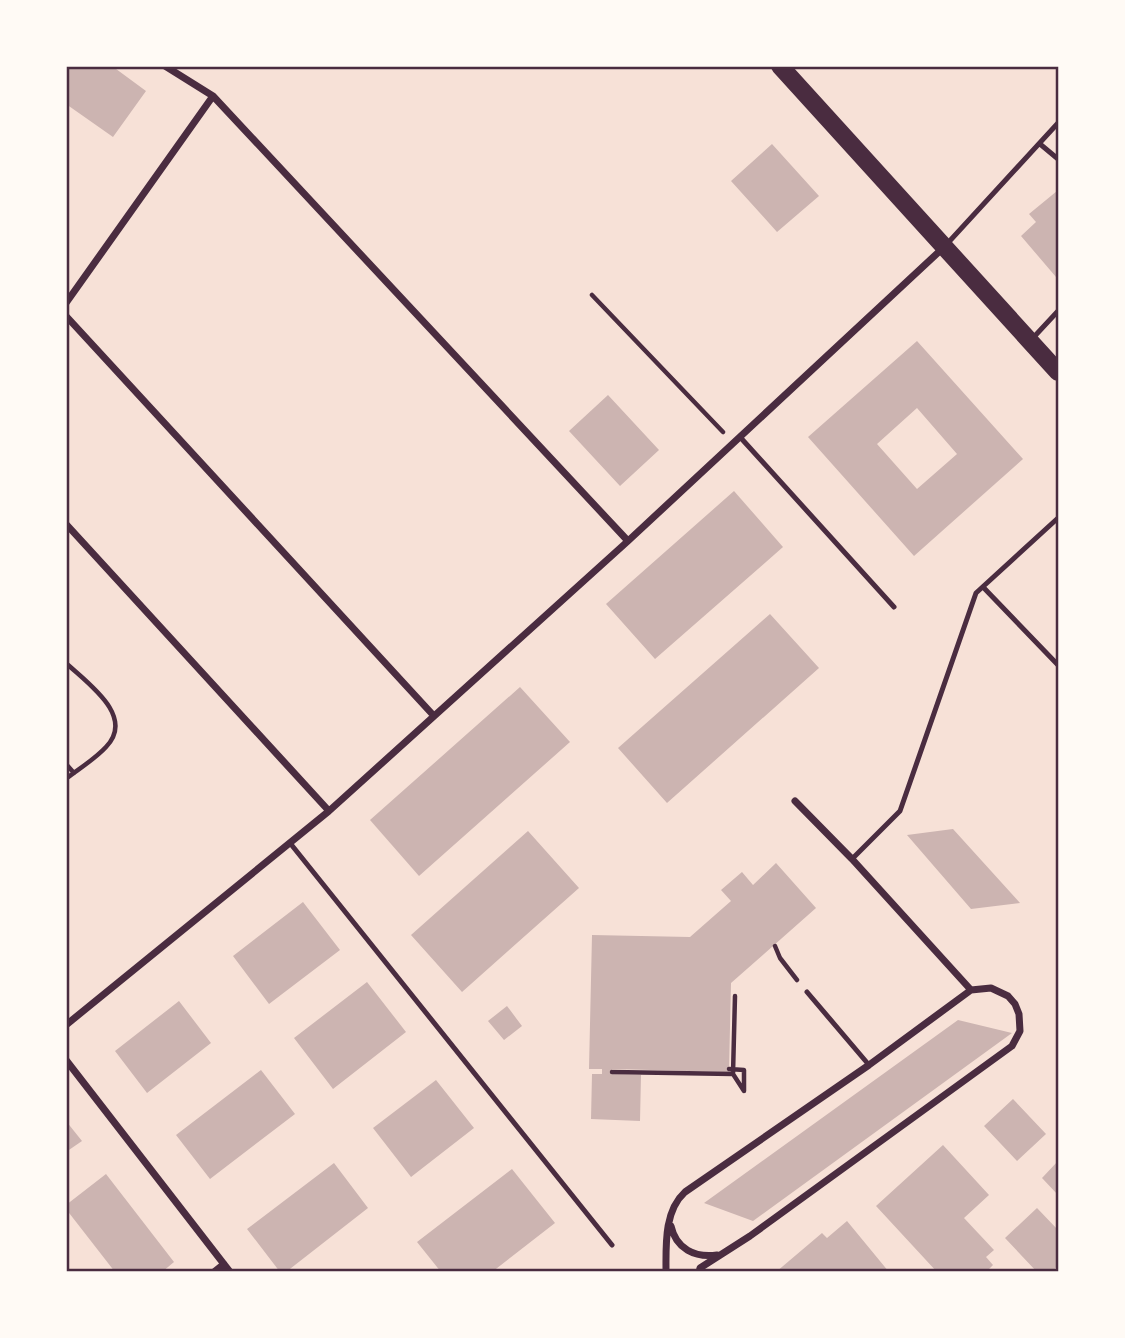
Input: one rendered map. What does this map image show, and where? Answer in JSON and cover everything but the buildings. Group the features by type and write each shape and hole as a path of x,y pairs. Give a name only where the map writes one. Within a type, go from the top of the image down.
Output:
{"main road":[{"path":"780,66 1058,370"}],"street":[{"path":"165,66 213,96 628,541"},
{"path":"66,303 213,96"},
{"path":"66,1025 329,811 628,541 944,247"},
{"path":"66,316 433,716"},
{"path":"66,524 329,811"},
{"path":"795,801 852,859 971,990"},
{"path":"666,1272 666,1246 673,1207 685,1192 869,1065 971,990 991,988 1008,996 1015,1004 1020,1031 1012,1046 761,1228 700,1268 699,1272"},
{"path":"66,1060 230,1272"},
{"path":"671,1218 671,1229 676,1240 694,1254 716,1255 726,1251"},
{"path":"214,1272 224,1264"}],"lane":[{"path":"944,247 1059,123"},
{"path":"1040,144 1059,159"},
{"path":"1030,341 1059,311"},
{"path":"740,437 894,607"},
{"path":"852,859 900,811 976,593 1059,518"},
{"path":"983,586 1059,665"},
{"path":"290,843 612,1245"},
{"path":"807,992 869,1065"}],"path":[{"path":"592,295 724,433"},
{"path":"66,663 110,706 116,725 108,746 67,778"},
{"path":"66,764 74,773"},
{"path":"775,946 780,958 807,992"},
{"path":"612,1072 731,1072 744,1070 744,1091 731,1072 736,996"}]}
